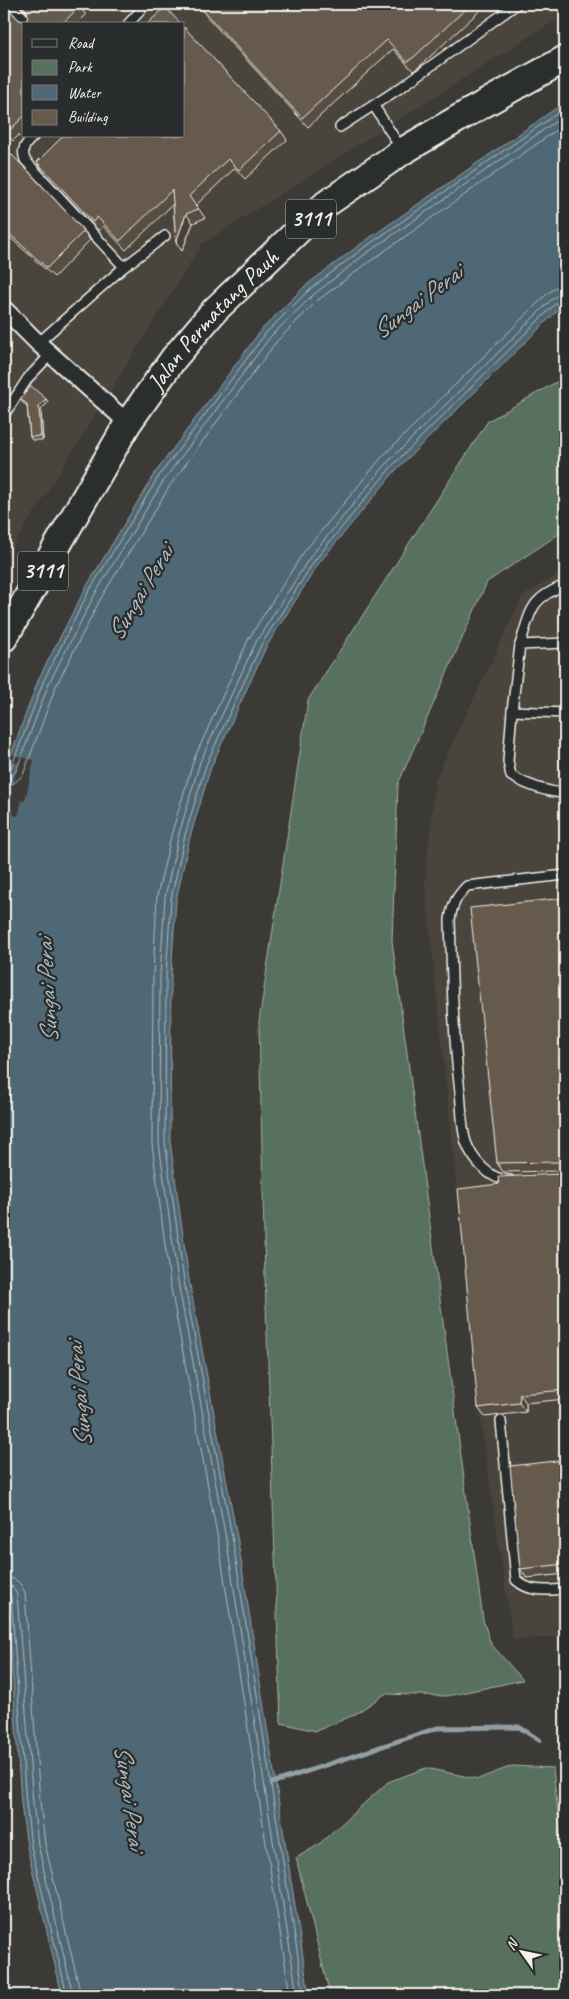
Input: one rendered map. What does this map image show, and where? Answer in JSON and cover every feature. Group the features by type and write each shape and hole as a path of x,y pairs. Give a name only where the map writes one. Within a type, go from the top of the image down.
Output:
{"main road":[{"name":"Jalan Permatang Pauh","path":"4,638 128,423 174,358 215,310 326,204 403,151 565,59"}],"street":[{"path":"4,309 38,343 128,423"}],"lane":[{"path":"10,4 27,22"},
{"path":"130,22 144,4"},
{"path":"340,127 374,106 517,4"},
{"path":"374,106 403,151"},
{"path":"32,138 25,144 22,153 26,160 124,267"},
{"path":"38,343 124,267 165,236"},
{"path":"4,415 28,378 51,354"},
{"path":"565,585 542,597 532,606 520,644 508,761 511,776 530,787 565,793"},
{"path":"520,644 565,643"},
{"path":"512,711 565,714"},
{"path":"522,1180 504,1180 493,1176 473,1156 466,1141 454,1044 450,920 452,907 458,896 467,886 565,875"},
{"path":"501,1421 516,1580 522,1586 533,1589 565,1589"}],"shaded area":[{"path":"4,4 565,4 565,14 202,244 4,561"},
{"path":"565,570 565,1636 513,1640 479,1409 425,882 435,780 522,597"}],"green space":[{"path":"565,377 565,530 487,582 398,784 392,941 483,1620 491,1644 523,1680 447,1696 385,1694 354,1715 316,1731 281,1723 265,1279 259,1021 308,700 488,421"},
{"path":"512,1766 553,1768 565,1878 565,1995 330,1995 296,1858 318,1845 388,1782 426,1768 478,1779"}],"water":[{"name":"Sungai Perai","path":"565,102 565,303 396,470 319,563 266,647 211,767 190,837 176,900 171,975 170,1141 189,1280 238,1542 309,1995 62,1995 27,1847 21,1804 4,1569 4,773 39,678 85,589 155,473 262,329 305,286 358,246"}],"pier":[{"path":"10,754 34,760 25,801 22,800 18,816 13,815 14,811 7,809 11,790 4,788 4,783 13,785 18,763 8,760"}],"building":[{"path":"4,4 19,20 24,21 27,20 28,12 21,4 77,4 80,6 64,22 22,22 22,118 7,133 4,130"},
{"path":"206,4 471,4 407,62 387,40 302,118 201,8"},
{"path":"165,7 179,22 149,22"},
{"path":"185,28 281,131 239,170 228,159 189,196 198,209 186,214 176,242 172,190 120,241 97,217 93,222 37,162 61,138 185,138"},
{"path":"12,155 84,231 47,268 4,229 4,158"},
{"path":"31,386 46,399 39,407 41,436 30,437 27,404 20,399"},
{"path":"565,898 565,1168 564,1164 558,1162 497,1163 470,908"},
{"path":"565,1168 565,1390 520,1394 519,1403 478,1408 458,1189 499,1184 498,1177 559,1174"},
{"path":"565,1460 565,1564 520,1569 510,1466"}],"waterway":[{"path":"272,1783 437,1728 519,1727 539,1740"}]}
